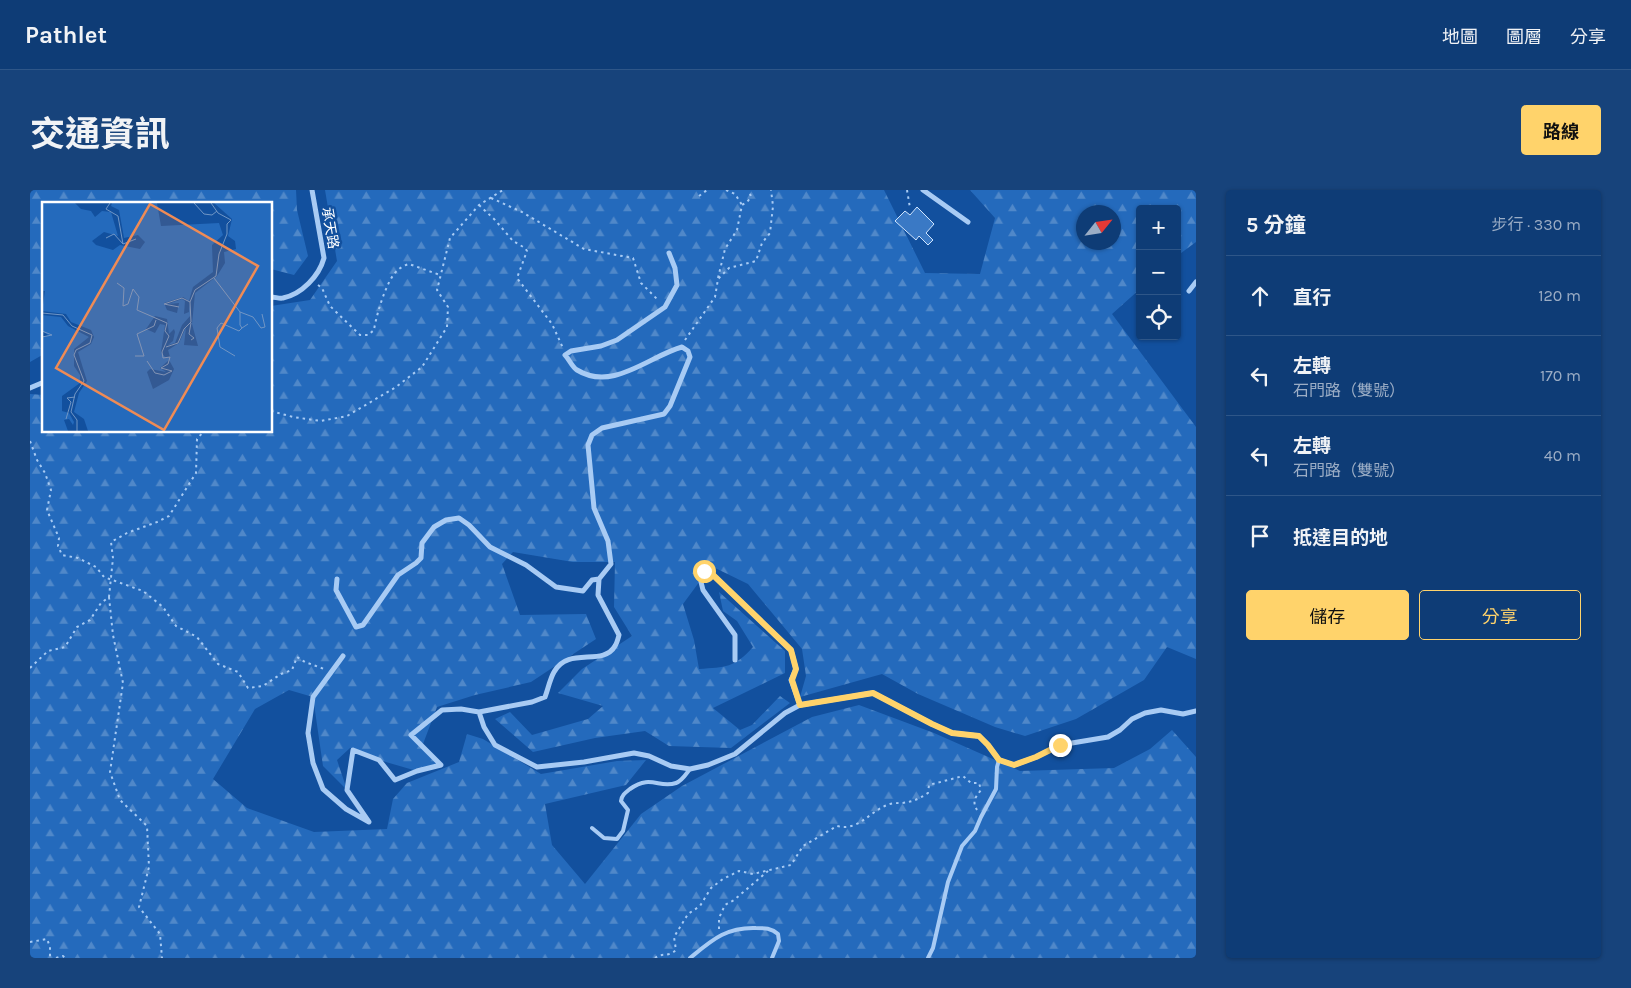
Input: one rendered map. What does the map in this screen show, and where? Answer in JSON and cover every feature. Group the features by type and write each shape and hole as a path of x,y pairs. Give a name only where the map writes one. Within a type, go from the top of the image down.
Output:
{"street":[{"name":"承天路","path":"312,190 324,258 321,269 312,281"},
{"path":"922,190 968,222"},
{"path":"343,656 313,697 308,733 313,763 323,789 346,809 369,822 347,790 353,750 379,760 395,780 416,772 441,766 411,735 442,710 461,709 479,712 532,702 545,697 554,671 562,663 572,657 604,656 615,648 619,635 598,595 599,579 611,564 608,541 594,508 588,445 592,435 602,428 664,414 670,406 690,357 688,351 682,347 628,372 612,376 593,376 576,370 565,355 571,351 601,346 617,340 664,307 677,285 675,268 669,253"},
{"path":"272,297 283,298 312,281"},
{"path":"1189,291 1196,282"},
{"path":"30,388 42,383"},
{"path":"337,579 336,590 356,627 363,625 398,574 421,558 422,543 434,527 446,520 459,518 470,524 490,547 526,565 556,587 583,591 592,580 599,579"},
{"path":"735,660 735,635 703,590 701,582 704,571 711,573 791,650 796,669 792,680 800,705"},
{"path":"479,712 484,726 495,745 537,767 584,762 634,752 649,756 671,766 690,769 708,765 735,754 785,713 800,705 873,693 952,733 979,736 999,760 1014,765 1060,745 1108,737 1132,719 1146,713 1161,710 1183,714 1196,711"}],"lane":[{"path":"928,958 933,948 948,882 962,846 976,830 980,817 996,789 999,760"},
{"path":"592,828 604,838 617,839 623,831 628,810 620,801 622,795 645,782 676,783 690,769"},
{"path":"690,958 718,936 741,928 772,929 778,934 779,942 772,958"}],"path":[{"path":"272,411 293,417 321,421 347,416 396,387 422,367 447,327 448,307 437,290 450,238 479,205 503,190"},
{"path":"699,196 707,190"},
{"path":"674,350 688,337 715,297 725,250 737,230 742,205 735,194 726,190"},
{"path":"742,205 751,197 749,190"},
{"path":"718,279 729,268 756,262 762,243 770,233 773,206 771,190"},
{"path":"907,190 910,208"},
{"path":"491,198 522,212 584,249 633,258 641,283 664,307"},
{"path":"479,205 513,241 527,251 517,278 552,324 565,355"},
{"path":"312,281 322,288 330,306 360,335 368,335 374,330 389,282 397,270 409,264 440,275"},
{"path":"162,958 160,934 139,907 149,867 147,826 120,800 110,772 123,683 113,635 109,597 113,558 111,542 127,533 169,516 196,473 197,439 203,432"},
{"path":"30,440 51,490 47,510 59,538 58,546 62,555 78,558 96,567 104,577 143,590 163,607 176,626 196,637 218,664 238,672 248,688 263,686 281,674 292,670 297,656 305,662 332,672"},
{"path":"30,668 48,651 65,647 77,627 90,620 101,603 109,597"},
{"path":"654,958 670,955 676,950 674,937 688,914 700,906 711,888 717,884 740,871 753,874 791,865 803,846 837,826 847,829 891,803 916,800 928,793 929,785 962,776 971,783 979,783 981,790 974,798 974,804 980,817"},
{"path":"718,936 719,918 725,905 734,900 769,870"},
{"path":"30,942 47,939 50,947 50,958"},
{"path":"56,958 63,956 65,958"}],"green space":[{"path":"30,190 296,190 297,210 308,256 294,275 272,269 272,202 42,202 42,355 30,362"},
{"path":"325,190 884,190 925,273 980,274 995,218 970,190 1196,190 1196,242 1181,253 1181,205 1136,205 1136,293 1112,314 1196,427 1196,659 1167,647 1144,680 1076,719 1025,736 995,727 918,694 882,674 800,697 806,676 802,649 748,584 711,566 683,604 694,640 699,669 716,668 735,663 753,647 737,621 723,611 719,592 785,651 785,673 713,708 740,730 752,725 780,696 790,703 731,748 669,746 645,731 595,738 533,752 495,719 510,712 532,735 588,719 603,706 558,693 582,669 632,636 614,607 615,562 573,562 513,552 502,564 520,615 586,614 596,639 531,682 475,695 437,707 423,744 441,765 417,771 379,760 350,748 337,760 347,790 323,766 313,697 289,690 255,709 213,779 247,808 314,832 387,829 393,799 407,783 459,762 467,734 483,739 541,774 617,761 646,760 626,785 545,804 552,845 585,884 641,814 682,786 812,717 859,705 934,733 1020,771 1114,768 1150,749 1172,730 1196,757 1196,958 30,958 30,394 42,395 42,432 272,432 272,306 310,300 337,261"}],"building":[{"path":"917,207 934,224 926,233 933,240 928,245 919,236 916,240 895,221 905,211 910,215"}],"route":[{"path":"704,571 711,573 791,650 796,669 792,680 800,705 873,693 952,733 979,736 999,760 1014,765 1060,745"}]}
